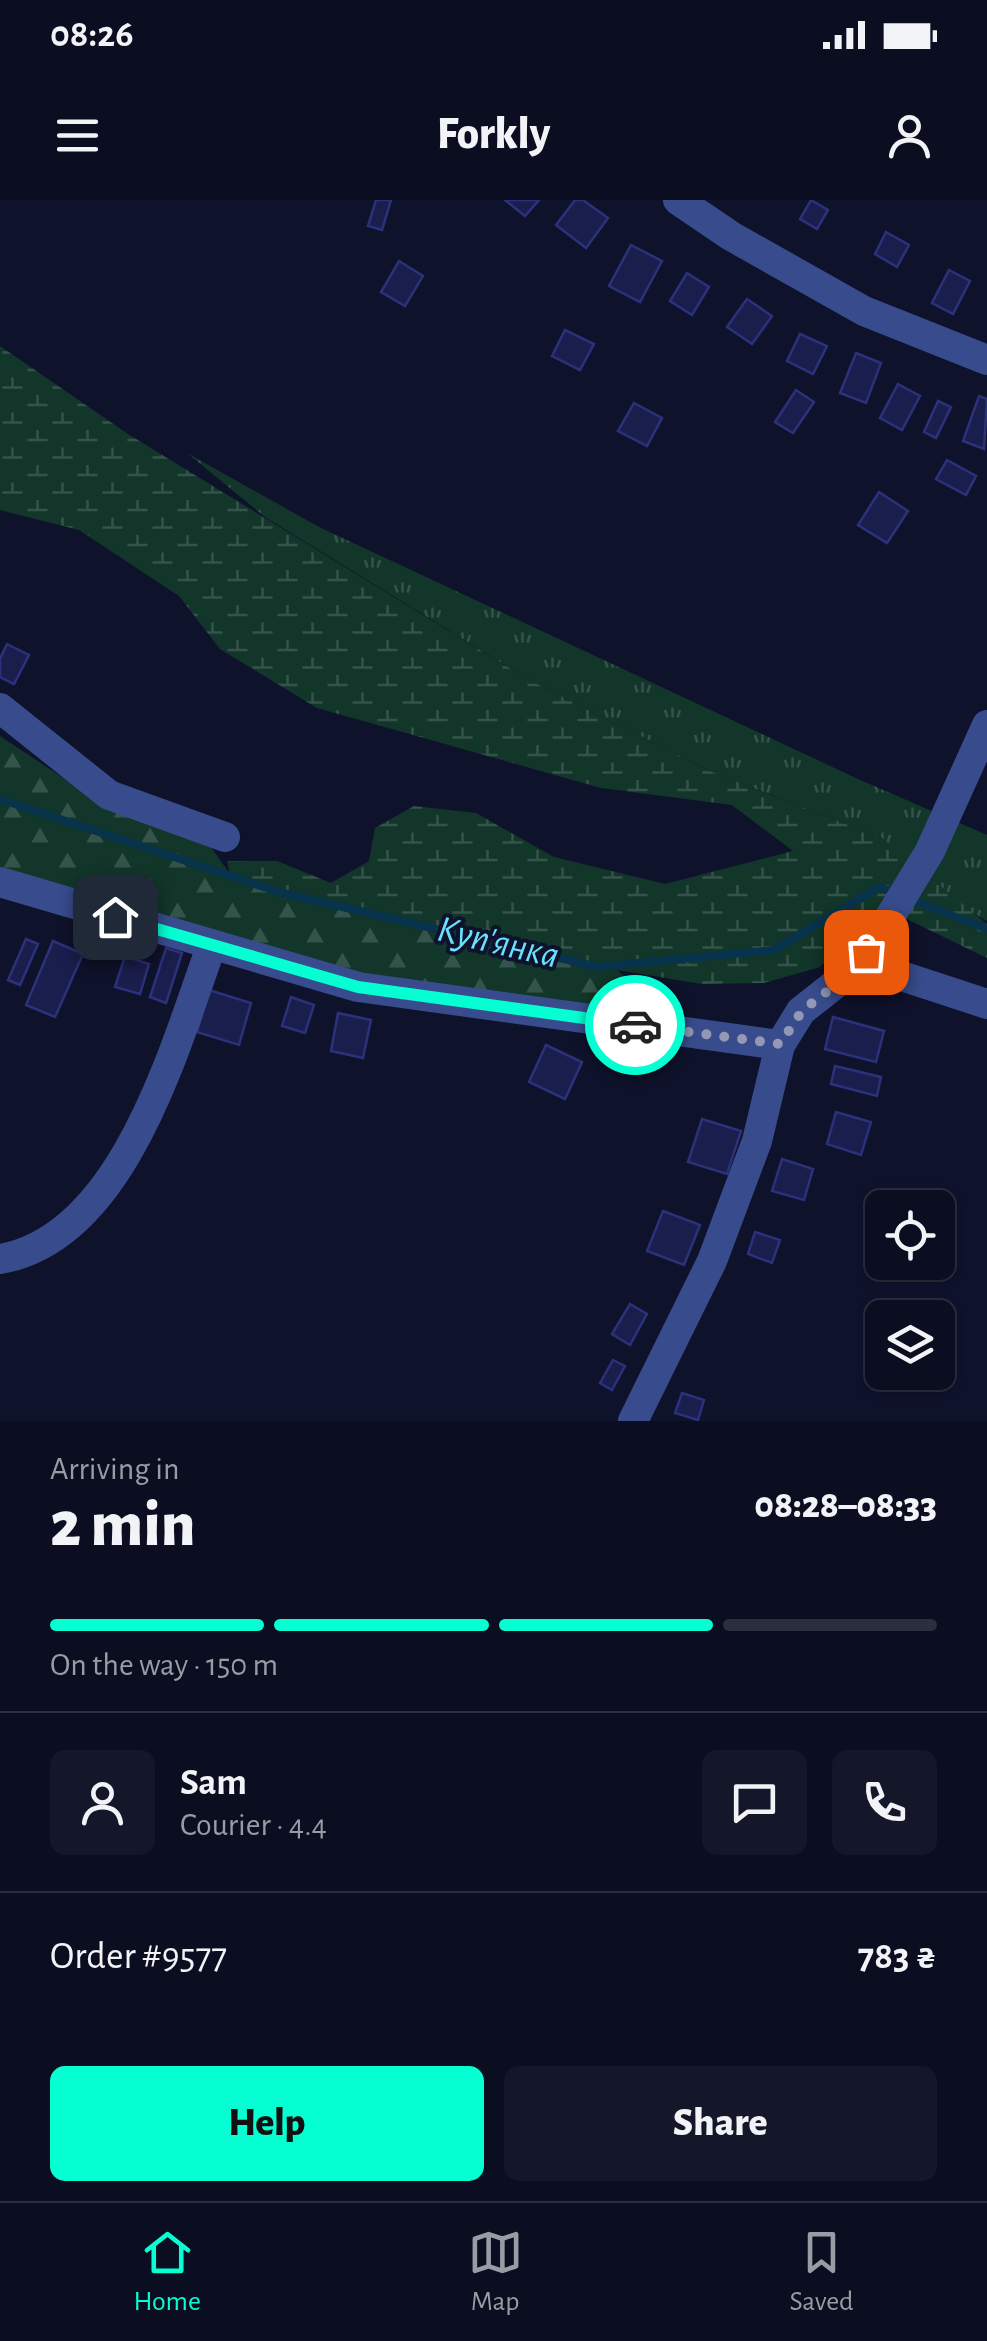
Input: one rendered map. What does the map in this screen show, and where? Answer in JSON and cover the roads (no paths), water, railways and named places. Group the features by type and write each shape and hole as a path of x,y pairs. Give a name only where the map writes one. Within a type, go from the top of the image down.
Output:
{"street":[{"path":"678,200 731,236 864,311 987,360"},
{"path":"0,708 109,795 224,837"},
{"path":"633,1421 712,1261 757,1141 780,1044 802,1011 862,964 915,875 987,725"},
{"path":"0,882 358,987 780,1044"},
{"path":"0,1259 27,1255 59,1236 133,1147 155,1102 211,947"},
{"path":"862,964 987,1004"}],"waterway":[{"name":"Куп'янка","path":"0,799 279,892 598,967 774,950 879,887 897,894"},
{"name":"Куп'янка","path":"910,899 987,929"}]}
